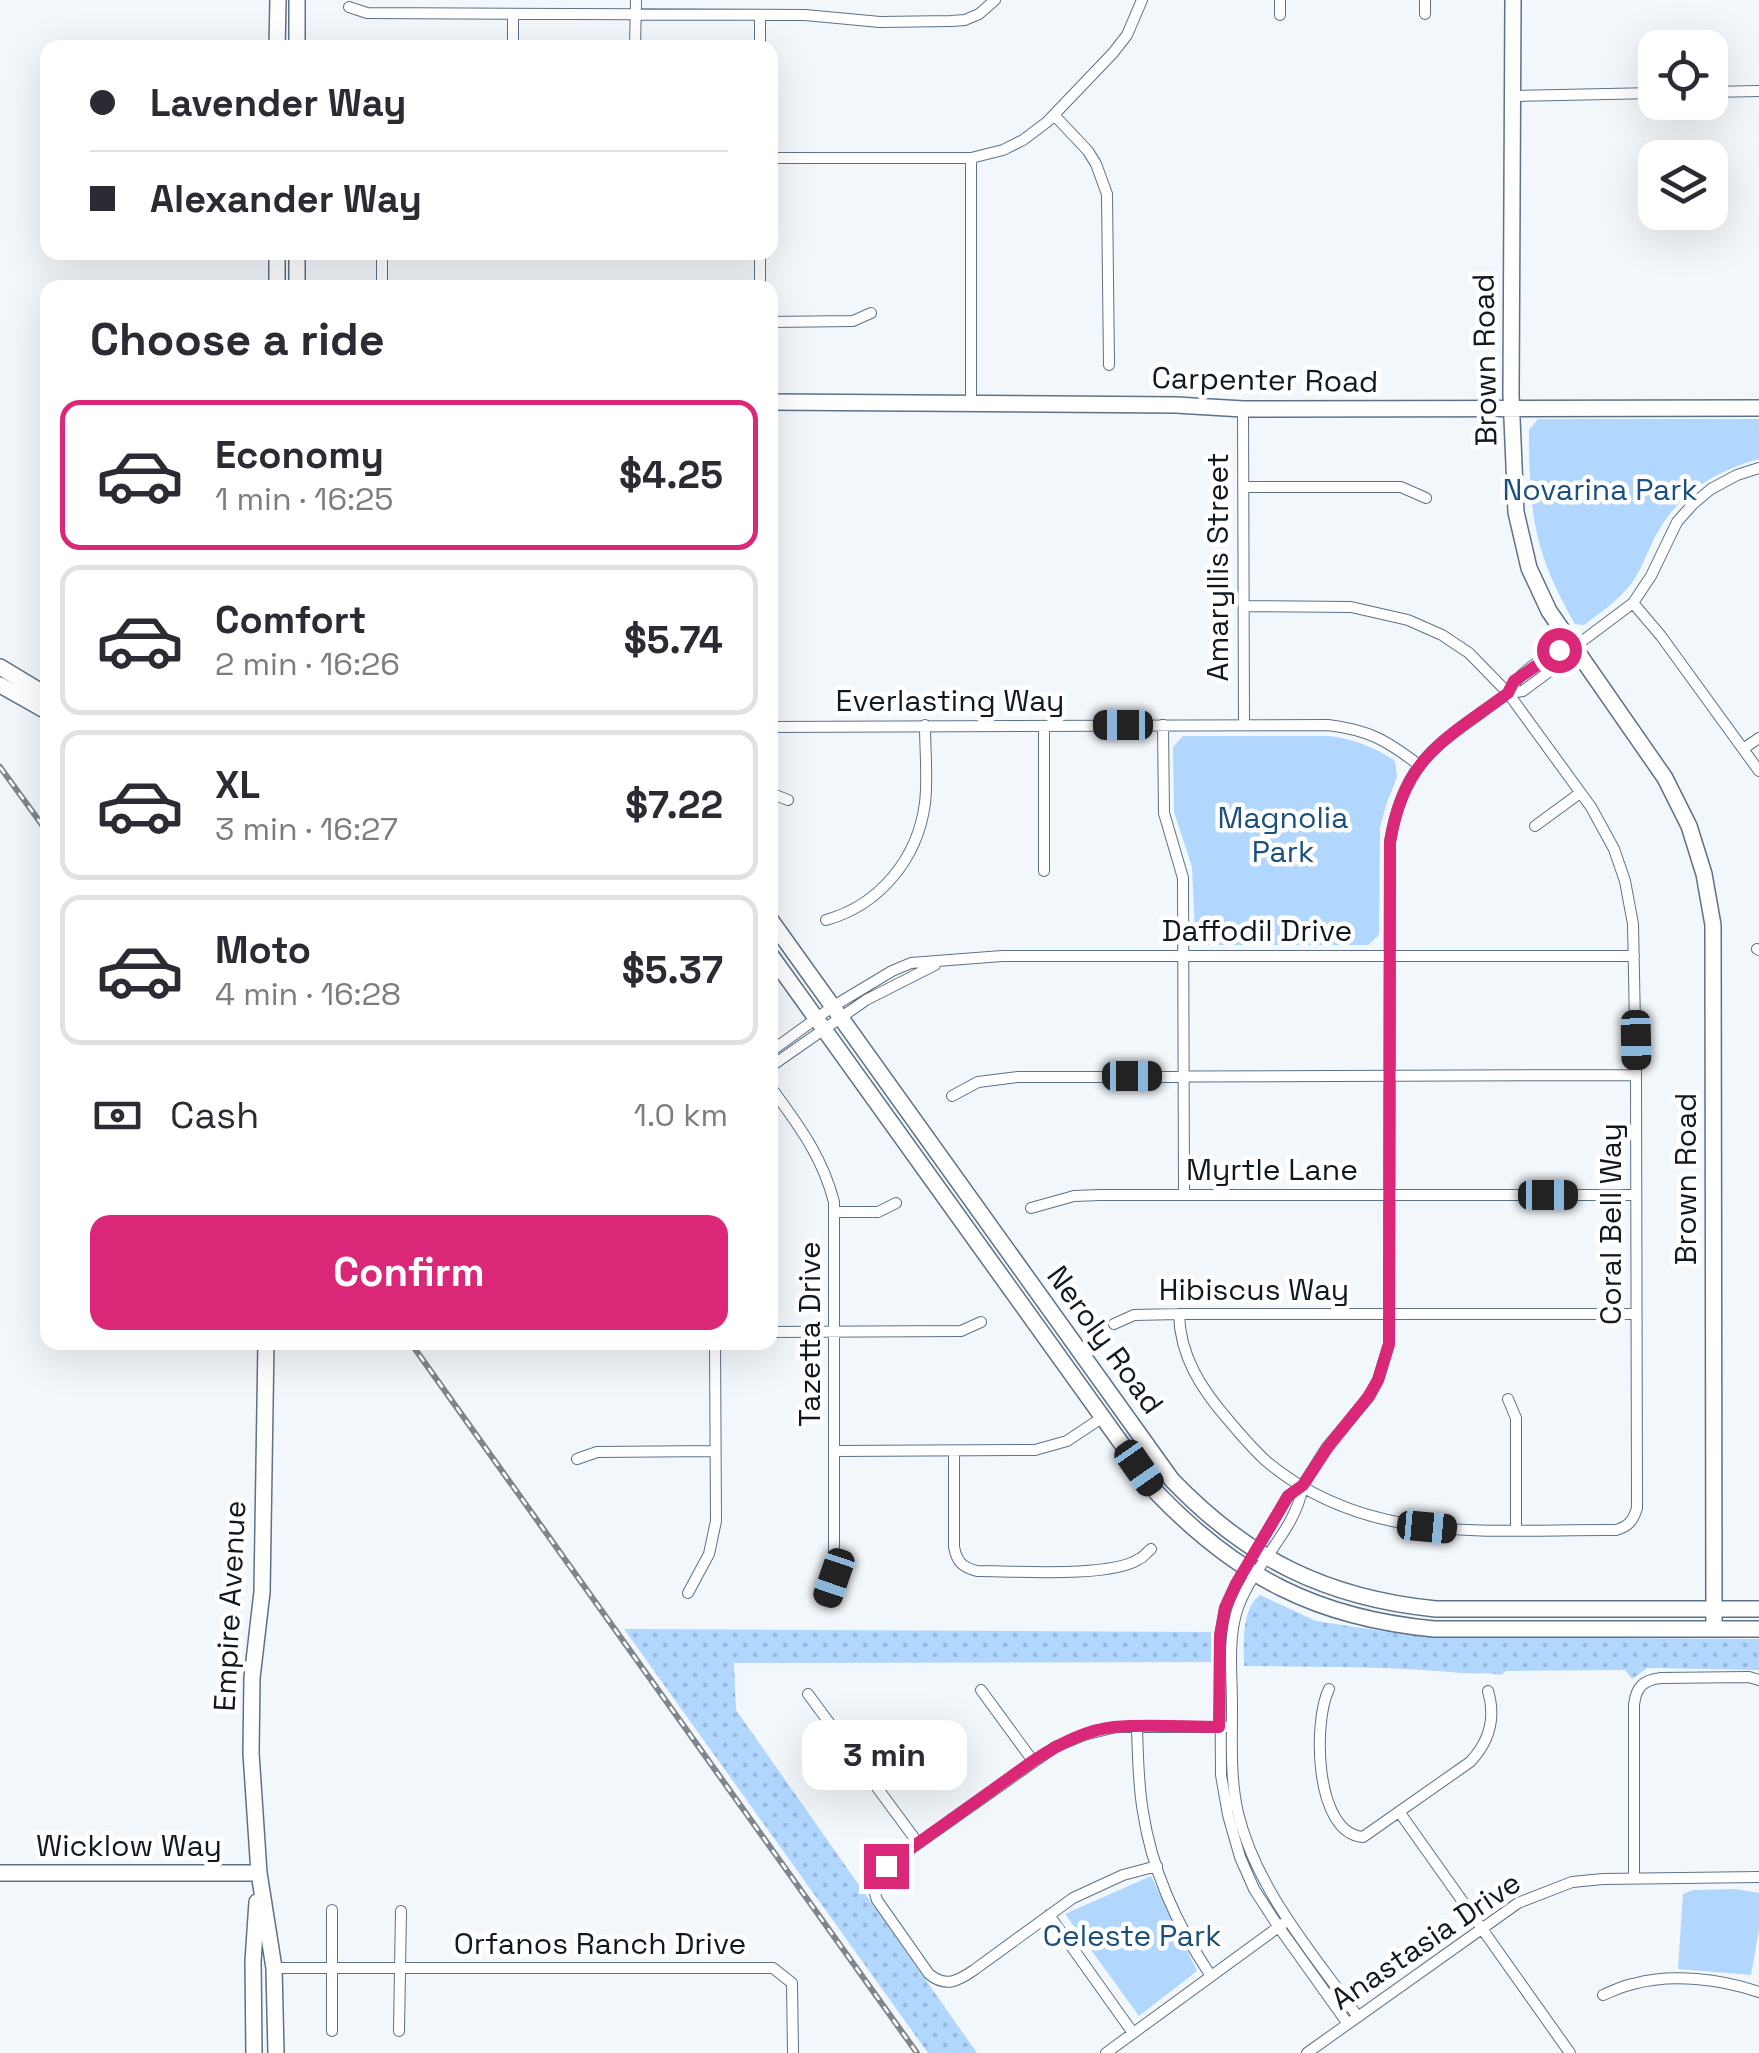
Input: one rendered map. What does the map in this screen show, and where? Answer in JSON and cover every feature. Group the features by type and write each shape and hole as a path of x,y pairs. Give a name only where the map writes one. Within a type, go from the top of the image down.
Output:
{"street":[{"path":"278,0 278,40"},
{"path":"297,0 297,40"},
{"path":"636,0 636,40"},
{"path":"348,7 367,13 760,14 951,22 978,14 995,0"},
{"path":"778,158 971,158 1003,150 1024,140 1054,115 1113,54 1127,35 1142,0"},
{"path":"1280,0 1280,15"},
{"path":"1425,0 1425,14"},
{"name":"Brown Road","path":"1513,0 1512,409 1516,512 1529,568 1549,611 1665,778 1689,826 1704,874 1712,925 1714,1629"},
{"path":"512,14 512,40"},
{"path":"760,14 760,40"},
{"path":"1728,92 1759,91"},
{"path":"1513,96 1638,93"},
{"path":"1054,115 1088,151 1107,194 1108,365"},
{"path":"971,158 971,405"},
{"path":"778,322 853,321 871,314"},
{"name":"Carpenter Road","path":"778,402 1154,405 1243,410 1759,408"},
{"name":"Amaryllis Street","path":"1243,410 1244,725"},
{"path":"1353,2020 1254,1889 1236,1843 1221,1775 1220,1636 1225,1608 1300,1503 1303,1485 1328,1447 1368,1397 1378,1380 1389,1344 1390,842 1394,814 1401,795 1427,754 1508,693 1523,691 1633,602 1651,576 1677,522 1693,504 1711,488 1759,468"},
{"path":"1243,487 1401,487 1426,498"},
{"path":"1633,602 1759,771"},
{"name":"Coral Bell Way","path":"1180,1314 1188,1362 1218,1408 1264,1459 1342,1507 1404,1525 1450,1529 1616,1530 1626,1527 1634,1518 1634,924 1626,881 1614,849 1591,807 1508,693 1469,653 1442,635 1408,620 1351,607 1244,606"},
{"path":"0,668 40,691"},
{"path":"0,686 40,708"},
{"path":"1162,725 1164,814 1184,878 1184,1195"},
{"name":"Everlasting Way","path":"778,726 1328,725 1387,741 1419,765"},
{"path":"826,920 847,914 876,894 900,868 914,845 926,799 925,726"},
{"path":"1044,726 1044,871"},
{"path":"1743,750 1759,738"},
{"path":"1535,826 1580,793"},
{"path":"778,796 788,800"},
{"name":"Neroly Road","path":"778,930 1172,1480 1203,1512 1261,1554 1336,1589 1410,1607 1759,1609"},
{"name":"Daffodil Drive","path":"778,1060 836,1012 940,962 979,957 1634,956"},
{"name":"Neroly Road","path":"778,965 1157,1493 1190,1527 1251,1572 1326,1607 1407,1626 1759,1630"},
{"name":"Daffodil Drive","path":"778,1048 820,1024"},
{"path":"952,1096 978,1082 1018,1077 1636,1075"},
{"name":"Tazetta Drive","path":"778,1097 824,1168 835,1212 834,1578 827,1598"},
{"name":"Myrtle Lane","path":"1031,1208 1074,1196 1636,1195"},
{"path":"835,1212 878,1212 896,1204"},
{"name":"Hibiscus Way","path":"1114,1324 1134,1315 1180,1314 1636,1314"},
{"path":"778,1332 961,1331 981,1322"},
{"name":"Empire Avenue","path":"266,1350 262,1592 252,1678 250,1753 258,1872 274,1968 276,2053"},
{"path":"688,1594 709,1554 714,1533 715,1350"},
{"path":"1508,1399 1516,1418 1516,1529"},
{"path":"836,1451 1035,1450 1067,1441 1103,1417"},
{"path":"577,1459 597,1452 715,1451"},
{"path":"954,1452 954,1547 964,1568 1114,1568 1138,1561 1151,1549"},
{"path":"1251,1572 1236,1613 1232,1638 1232,1774 1251,1854 1283,1923"},
{"path":"1634,1877 1635,1696 1642,1683 1704,1678 1759,1680"},
{"path":"1330,1688 1321,1706 1321,1778 1341,1826 1354,1836 1363,1837 1478,1754 1492,1722 1488,1691"},
{"path":"981,1690 1033,1761"},
{"path":"808,1694 918,1843"},
{"path":"1157,1866 1073,1898 958,1981 948,1983 929,1974 877,1900 873,1881 879,1871 1054,1747 1116,1727 1232,1727"},
{"path":"1137,1727 1143,1811 1162,1884 1192,1948 1212,1976"},
{"path":"1400,1813 1570,2053"},
{"name":"Empire Avenue","path":"254,2053 253,1961 258,1872"},
{"name":"Wicklow Way","path":"0,1873 258,1872"},
{"name":"Anastasia Drive","path":"1307,2053 1518,1903 1551,1888 1572,1882 1634,1877 1759,1878"},
{"path":"332,1910 332,2031"},
{"path":"399,2031 401,1911"},
{"path":"1049,1915 1133,2034"},
{"path":"1106,2053 1283,1923"},
{"name":"Orfanos Ranch Drive","path":"274,1968 773,1968 792,1983 793,2053"},
{"path":"1603,1996 1631,1984 1658,1979 1719,1981 1758,1988"},
{"path":"254,2030 262,2053"}],"green space":[{"name":"Novarina Park","path":"1538,419 1759,419 1759,459 1727,470 1687,496 1665,520 1626,590 1584,625 1575,624 1550,574 1532,508 1529,430"},
{"name":"Magnolia Park","path":"1183,736 1329,736 1364,744 1395,761 1397,777 1380,828 1379,935 1368,945 1206,945 1195,934 1192,867 1174,812 1173,747"},
{"path":"1260,1595 1316,1621 1421,1637 1759,1639 1759,1670 1647,1668 1632,1679 1625,1670 1506,1671 1501,1675 1244,1666 1249,1609"},
{"path":"624,1629 1211,1632 1211,1662 734,1663 736,1710 977,2053 928,2053"},
{"name":"Celeste Park","path":"1151,1876 1197,1971 1139,2016 1065,1914"},
{"path":"1693,1890 1759,1893 1759,1930 1751,1975 1678,1969 1683,1894"}],"railway":[{"path":"0,767 40,822"},
{"path":"416,1350 917,2053"}],"route":[{"path":"886,1866 1054,1747 1116,1727 1219,1727 1220,1636 1225,1608 1288,1496 1303,1485 1368,1397 1378,1380 1389,1344 1390,842 1394,814 1401,795 1427,754 1508,693 1514,681 1559,650"}]}
